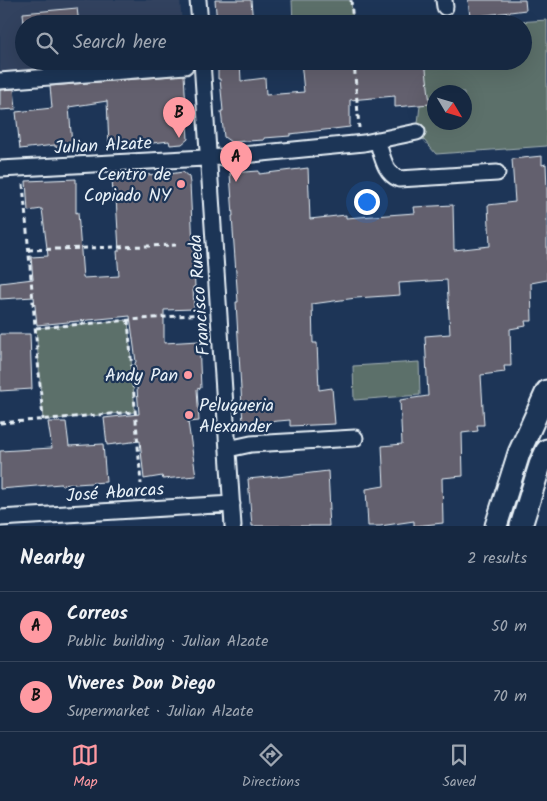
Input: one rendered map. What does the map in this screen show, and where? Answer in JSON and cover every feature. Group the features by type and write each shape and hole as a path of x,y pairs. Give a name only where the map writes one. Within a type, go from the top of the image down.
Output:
{"street":[{"path":"198,0 199,15"},
{"path":"0,81 136,70"},
{"name":"Francisco Rueda","path":"203,70 233,526"},
{"name":"Julian Alzate","path":"0,169 192,160 364,143 417,132"},
{"path":"377,140 388,171 399,179 497,173"},
{"path":"496,526 519,453 547,391"},
{"path":"228,449 251,444 355,438"},
{"path":"521,526 540,465 547,450"},
{"name":"José Abarcas","path":"0,518 232,504"}],"path":[{"path":"352,0 353,15"},
{"path":"355,70 359,128"},
{"path":"22,178 43,420"},
{"path":"28,250 176,245"},
{"path":"36,328 201,314"},
{"path":"128,320 141,484"},
{"path":"0,423 135,412"}],"shaded area":[{"path":"0,0 180,0 181,15 15,15 15,70 24,70 0,72"},
{"path":"292,0 351,0 352,15 293,15"},
{"path":"547,20 547,146 436,154 417,132 424,70 532,70 532,21"},
{"path":"128,320 135,412 43,420 36,328"},
{"path":"419,362 420,395 354,400 353,366"}],"building":[{"path":"215,0 251,0 252,15 216,15"},
{"path":"468,0 525,0 526,10 470,15"},
{"path":"77,8 78,15 23,15 23,13"},
{"path":"218,70 240,70 241,81 265,78 266,95 304,92 302,70 426,70 427,104 395,107 395,96 350,100 350,127 290,134 290,136 264,138 264,140 231,142 224,137 220,79 218,79"},
{"path":"184,75 188,139 182,144 170,145 169,141 109,145 107,101 69,107 72,145 20,149 16,112 52,108 50,86"},
{"path":"14,89 16,109 0,110 0,90"},
{"path":"542,156 542,165 546,164 547,280 531,283 532,321 525,321 526,326 510,329 511,366 504,366 505,372 481,375 484,425 477,425 478,431 462,433 463,476 442,478 443,523 414,526 414,521 368,526 366,489 384,486 382,446 402,444 400,400 428,396 425,336 450,334 447,280 399,283 400,295 312,304 313,343 317,343 319,390 332,388 335,424 290,426 290,420 243,424 230,173 259,171 259,174 308,168 310,219 346,215 346,218 415,213 414,207 453,205 454,250 490,246 488,205 515,202 512,159"},
{"path":"183,172 189,177 190,183 195,287 193,287 194,309 164,310 164,343 199,341 201,388 197,389 199,421 188,422 196,476 163,479 162,476 144,479 140,441 107,445 104,418 139,414 136,362 130,316 37,325 34,297 0,299 0,283 33,279 31,257 48,256 42,209 28,211 26,181 76,179 76,213 78,212 83,278 119,276 116,197 113,197 112,176"},
{"path":"0,334 30,334 32,389 0,391"},
{"path":"48,422 66,422 69,446 103,444 106,482 0,489 0,451 52,448"},
{"path":"328,471 329,526 252,526 248,479"}],"place":[{"name":"Viveres Don Diego","path":"179,138"},
{"name":"Correos","path":"236,182"},
{"name":"Centro de Copiado NY","path":"181,184"},
{"name":"Andy Pan","path":"188,375"},
{"name":"Peluqueria Alexander","path":"189,415"}]}
